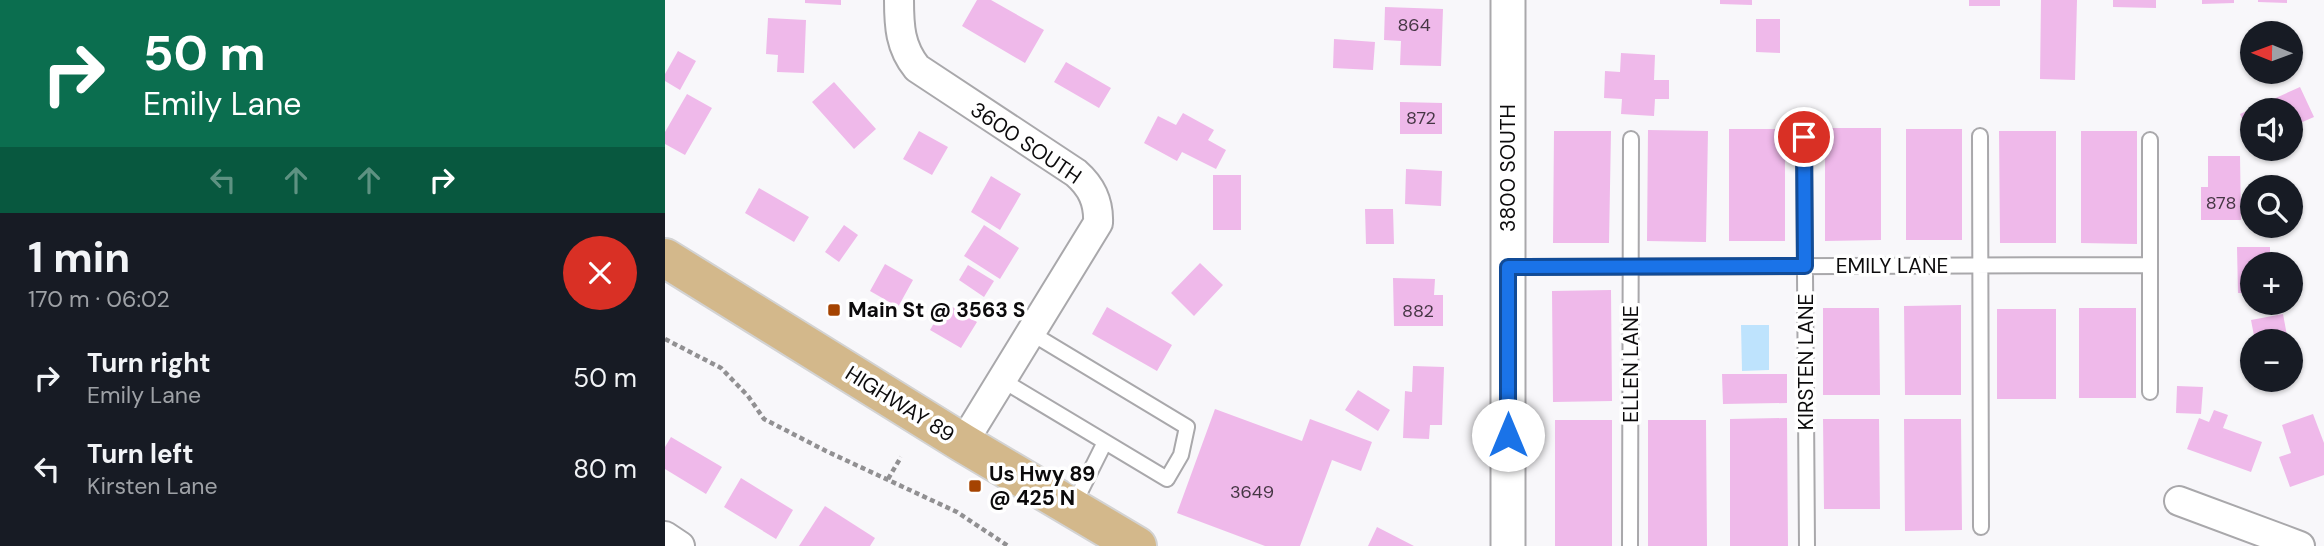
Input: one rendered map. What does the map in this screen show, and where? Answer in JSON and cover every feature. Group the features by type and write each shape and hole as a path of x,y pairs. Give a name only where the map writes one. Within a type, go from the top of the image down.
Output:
{"main road":[{"name":"HIGHWAY 89","path":"665,258 963,443 1137,546"}],"street":[{"name":"3600 SOUTH","path":"899,0 900,36 910,60 917,68 1076,173 1094,196 1098,214 1098,223 963,443"},
{"name":"3800 SOUTH","path":"1508,0 1508,546"},
{"path":"2179,501 2300,546"},
{"path":"665,536 680,546"}],"lane":[{"path":"1980,136 1981,527"},
{"name":"KIRSTEN LANE","path":"1804,137 1807,546"},
{"name":"ELLEN LANE","path":"1630,546 1631,139"},
{"path":"2150,140 2150,392"},
{"name":"EMILY LANE","path":"1508,267 2150,265"},
{"path":"1002,380 1167,479 1181,456 1187,427 1031,332"},
{"path":"1072,508 1105,442"}],"path":[{"path":"665,339 721,368 748,396 764,419 957,512 1008,546"},
{"path":"888,479 901,457"}],"water":[{"path":"1741,325 1769,325 1769,370 1742,371"}],"building":[{"path":"805,0 841,0 841,5 805,3"},
{"path":"977,0 991,0 1044,30 1025,63 962,26"},
{"path":"1720,0 1752,0 1752,5 1720,4"},
{"path":"1969,0 2000,0 2000,6 1969,6"},
{"path":"2041,0 2077,0 2075,80 2040,79"},
{"path":"2113,0 2156,0 2156,8 2113,7"},
{"path":"2202,0 2234,0 2234,3 2202,4"},
{"path":"2287,0 2287,3 2258,2"},
{"path":"1385,7 1443,9 1441,66 1400,65 1401,41 1384,40"},
{"path":"768,18 806,20 804,73 777,72 778,55 766,54"},
{"path":"1756,19 1780,19 1780,53 1756,52"},
{"path":"1334,39 1375,42 1373,70 1333,68"},
{"path":"678,51 696,61 680,90 665,81 665,74"},
{"path":"1621,53 1655,55 1654,80 1669,80 1669,99 1655,99 1654,116 1621,114 1622,99 1604,98 1605,71 1620,72"},
{"path":"1066,62 1111,88 1099,108 1054,82"},
{"path":"834,82 876,129 854,149 812,102"},
{"path":"2300,87 2314,117 2303,122 2303,98 2276,98"},
{"path":"687,94 712,108 685,155 665,144 665,132"},
{"path":"1400,102 1442,103 1442,134 1400,134"},
{"path":"1183,113 1214,130 1208,140 1226,150 1216,169 1182,152 1177,161 1144,143 1158,116 1176,125"},
{"path":"1825,128 1881,128 1881,240 1825,241"},
{"path":"1729,129 1785,129 1785,241 1729,241"},
{"path":"1906,129 1962,129 1962,240 1906,240"},
{"path":"1648,130 1708,131 1706,242 1647,241"},
{"path":"919,131 948,147 932,175 903,159"},
{"path":"1554,131 1611,131 1609,243 1553,243"},
{"path":"1999,131 2056,131 2056,243 2000,243"},
{"path":"2081,131 2137,131 2137,244 2081,243"},
{"path":"2208,156 2240,156 2240,220 2201,220 2201,187 2208,187"},
{"path":"1406,169 1442,171 1441,206 1405,204"},
{"path":"1213,175 1241,175 1241,230 1213,230"},
{"path":"991,176 1021,194 1000,230 971,212"},
{"path":"759,188 809,217 794,242 745,213"},
{"path":"1365,209 1393,209 1394,244 1366,244"},
{"path":"844,225 858,235 839,262 825,252"},
{"path":"984,225 1019,248 1000,279 964,256"},
{"path":"2237,247 2270,247 2270,252 2240,252 2238,293"},
{"path":"1200,263 1223,285 1194,316 1171,293"},
{"path":"885,264 913,280 898,307 870,291"},
{"path":"968,265 994,281 984,297 959,280"},
{"path":"1393,278 1435,279 1434,295 1443,295 1443,326 1394,326"},
{"path":"1611,290 1612,401 1553,402 1552,291"},
{"path":"946,303 977,322 961,348 930,330"},
{"path":"1961,305 1961,395 1905,395 1904,306"},
{"path":"1107,307 1172,345 1157,371 1092,334"},
{"path":"1823,308 1879,308 1880,395 1823,395"},
{"path":"2079,308 2136,308 2136,398 2079,398"},
{"path":"1997,309 2056,309 2056,399 1997,399"},
{"path":"2283,315 2286,329 2253,329 2251,320"},
{"path":"1413,366 1444,367 1442,425 1430,425 1429,439 1403,438 1405,391 1412,392"},
{"path":"1722,374 1787,374 1787,403 1723,404"},
{"path":"2177,386 2203,387 2201,414 2176,413"},
{"path":"1358,390 1390,410 1378,431 1345,410"},
{"path":"1215,409 1302,441 1310,419 1372,442 1361,471 1332,460 1300,546 1265,546 1177,513"},
{"path":"2214,410 2228,415 2223,428 2262,442 2251,472 2187,449 2199,418 2209,422"},
{"path":"2313,414 2324,443 2324,475 2290,487 2279,457 2291,453 2282,425"},
{"path":"1787,418 1788,546 1730,546 1730,419"},
{"path":"1823,419 1879,419 1880,509 1824,509"},
{"path":"1904,419 1961,419 1962,530 1905,531"},
{"path":"1555,420 1612,420 1612,546 1555,546"},
{"path":"1648,420 1706,420 1707,546 1648,546"},
{"path":"671,437 722,467 706,494 665,469 665,447"},
{"path":"741,478 793,510 776,539 724,507"},
{"path":"825,506 875,538 870,546 799,546"},
{"path":"1377,527 1414,546 1368,546"}],"place":[{"name":"Main St @ 3563 S","path":"834,310"},
{"name":"Us Hwy 89 @ 425 N","path":"975,486"}],"route":[{"path":"1508,435 1508,267 1805,266 1804,137"}]}
